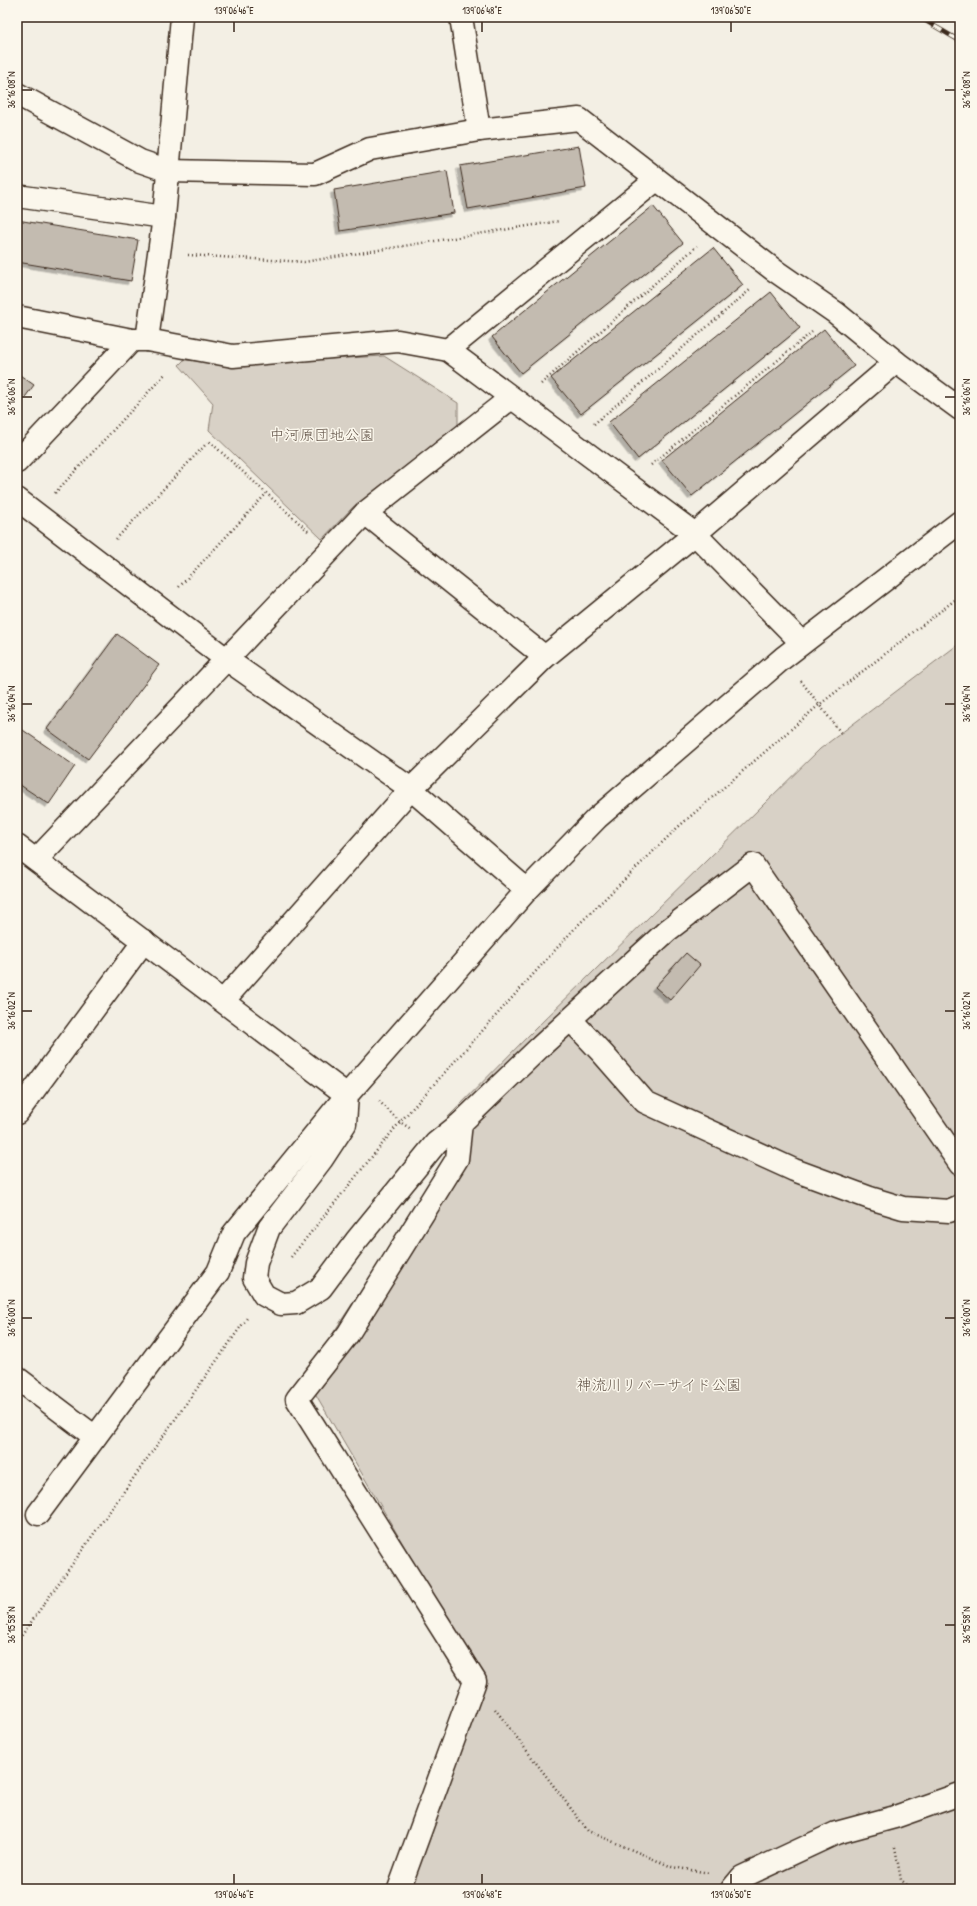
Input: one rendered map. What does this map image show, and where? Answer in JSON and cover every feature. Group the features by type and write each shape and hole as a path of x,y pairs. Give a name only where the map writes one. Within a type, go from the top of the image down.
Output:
{"street":[{"path":"17,462 139,340 160,254 169,171 182,17"},
{"path":"461,17 479,130"},
{"path":"17,94 140,161 169,171 315,174 370,149 479,130 579,119 774,270 836,313 896,362 960,409"},
{"path":"448,350 656,180"},
{"path":"17,196 164,217"},
{"path":"17,317 233,356 398,341 448,350 695,534 802,643"},
{"path":"223,1001 411,789 545,657 695,534 896,362"},
{"path":"347,1095 144,941 24,856 226,659 365,513 515,401"},
{"path":"17,500 226,659 411,789 527,890"},
{"path":"365,513 545,657"},
{"path":"38,1514 218,1272 234,1233 347,1095 527,890 597,818 802,643 960,522"},
{"path":"347,1095 345,1124 322,1159 269,1228 256,1263 254,1278 264,1294 281,1304 296,1303 321,1288 356,1241 436,1143 461,1123 539,1048 668,930 753,865 960,1164"},
{"path":"17,1113 144,941"},
{"path":"571,1020 603,1054 644,1102 794,1170 870,1198 903,1208 949,1211 960,1206"},
{"path":"399,1889 474,1681 297,1399 348,1334 457,1159 461,1123"},
{"path":"17,1378 95,1436"},
{"path":"737,1883 836,1833 895,1817 960,1794"}],"path":[{"path":"160,254 304,262 562,220"},
{"path":"515,401 719,227"},
{"path":"572,443 774,270"},
{"path":"628,485 836,313"},
{"path":"36,514 189,348"},
{"path":"96,560 209,441 329,550"},
{"path":"160,608 266,494"},
{"path":"819,705 841,733"},
{"path":"474,1681 588,1831 672,1868 737,1883"},
{"path":"895,1817 895,1846 901,1880 912,1889"}],"green space":[{"name":"中河原団地公園","path":"384,356 458,403 458,425 354,506 322,539 209,430 213,403 179,365 184,360 237,364"},
{"name":"神流川リバーサイド公園","path":"960,643 960,1889 408,1889 484,1683 305,1376 447,1159 448,1117 536,1028 820,749"}],"building":[{"path":"579,146 586,188 468,209 460,166"},
{"path":"447,171 454,213 340,231 334,190"},
{"path":"653,206 683,243 521,373 492,337"},
{"path":"17,220 138,240 131,281 17,262"},
{"path":"713,248 743,285 581,414 551,378"},
{"path":"771,292 800,328 638,459 609,422"},
{"path":"824,329 854,366 692,496 662,460"},
{"path":"17,373 34,385 17,408"},
{"path":"117,634 159,665 88,759 47,729"},
{"path":"17,726 75,766 49,804 17,783"},
{"path":"686,953 700,965 670,1000 655,987"}],"railway":[{"path":"919,17 960,41"},
{"path":"955,17 960,20"}]}
